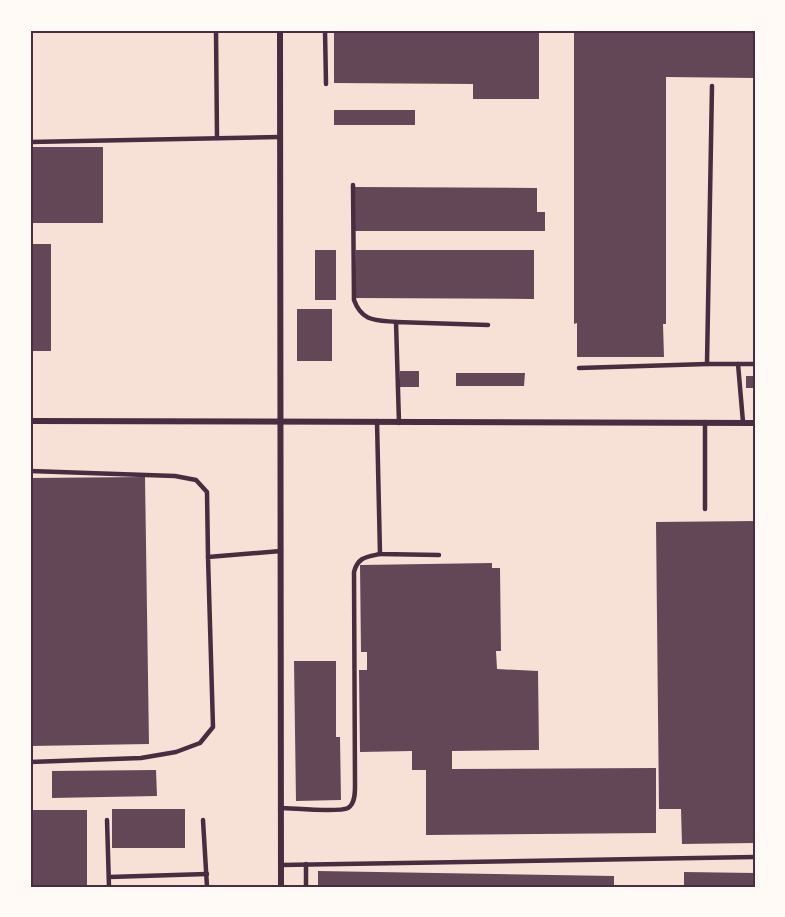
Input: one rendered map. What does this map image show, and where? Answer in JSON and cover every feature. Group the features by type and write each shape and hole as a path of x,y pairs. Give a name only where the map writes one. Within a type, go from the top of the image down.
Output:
{"street":[{"path":"280,30 281,887"},
{"path":"30,422 755,423"}],"lane":[{"path":"216,30 217,138"},
{"path":"325,30 326,84"},
{"path":"707,364 712,86"},
{"path":"30,142 280,137"},
{"path":"352,185 354,300 358,310 369,319 488,325"},
{"path":"396,322 399,423"},
{"path":"738,364 743,423"},
{"path":"579,368 755,364"},
{"path":"377,422 380,555"},
{"path":"705,422 705,509"},
{"path":"30,471 175,476 196,480 207,492 213,727 200,743 176,752 141,758 30,762"},
{"path":"208,557 281,551"},
{"path":"280,808 336,810 348,808 353,802 355,786 354,572 356,563 363,558 380,555 439,555"},
{"path":"107,820 109,887"},
{"path":"203,820 207,887"},
{"path":"281,865 755,857"},
{"path":"306,864 306,887"},
{"path":"109,877 207,874"}],"building":[{"path":"334,30 539,30 539,99 473,99 473,84 334,83"},
{"path":"574,30 755,30 755,78 666,77 664,357 577,357 577,323 574,324"},
{"path":"334,110 415,110 415,125 334,125"},
{"path":"30,147 103,147 103,223 30,223"},
{"path":"355,187 537,188 537,212 545,212 545,231 355,231"},
{"path":"30,244 51,244 51,351 30,351"},
{"path":"315,250 336,250 336,300 315,300"},
{"path":"356,250 534,250 534,299 356,298"},
{"path":"297,309 332,309 332,361 297,361"},
{"path":"400,371 419,371 419,387 400,387"},
{"path":"456,373 525,373 524,386 456,386"},
{"path":"746,376 755,376 755,388 746,388"},
{"path":"145,477 149,744 30,746 30,478"},
{"path":"755,521 755,843 682,844 681,809 659,809 656,522"},
{"path":"492,563 492,568 500,568 501,651 496,651 497,669 538,671 539,750 452,751 452,769 656,768 656,833 426,835 426,770 412,770 412,751 360,752 359,670 367,670 367,652 361,652 360,565"},
{"path":"294,661 336,661 336,737 340,737 341,800 296,801"},
{"path":"156,770 157,796 52,798 52,771"},
{"path":"112,809 185,809 185,848 112,848"},
{"path":"30,810 87,810 87,887 30,887"},
{"path":"318,871 614,876 614,887 318,887"},
{"path":"684,872 755,873 755,887 684,887"}]}
